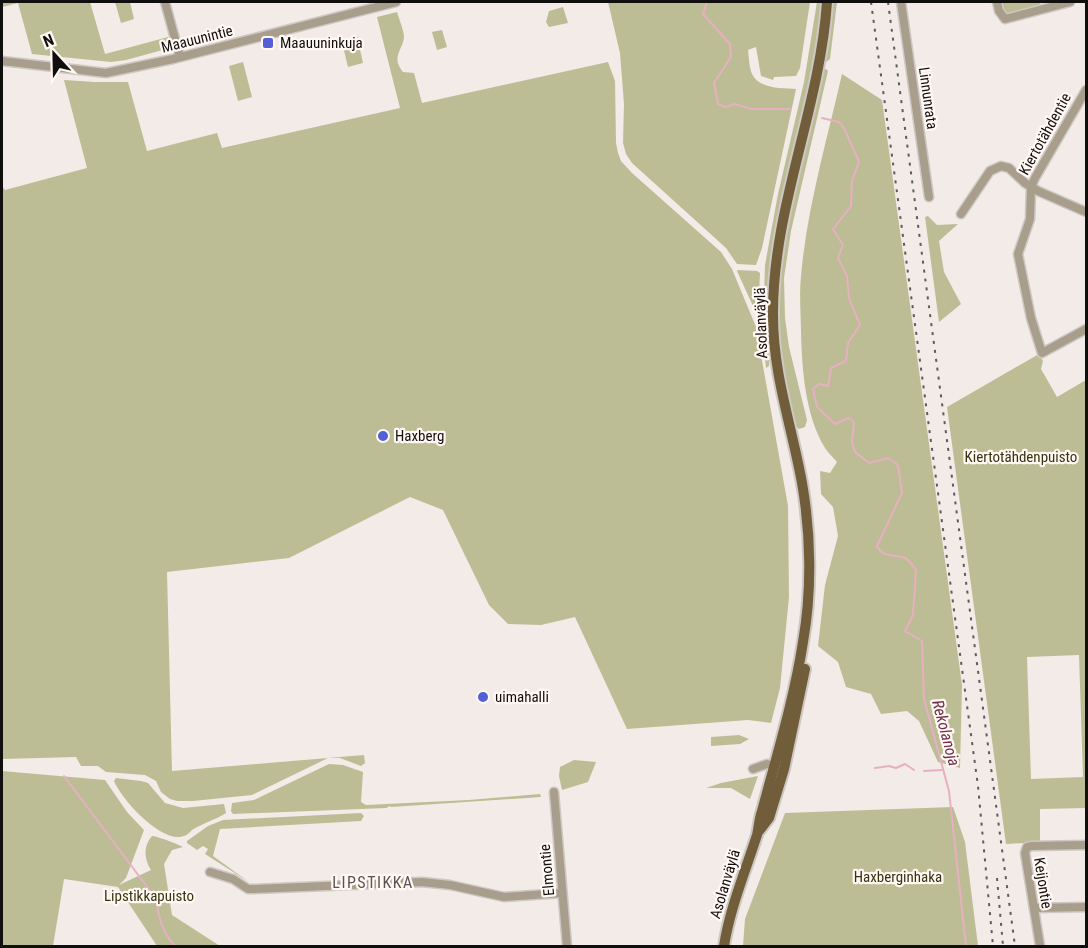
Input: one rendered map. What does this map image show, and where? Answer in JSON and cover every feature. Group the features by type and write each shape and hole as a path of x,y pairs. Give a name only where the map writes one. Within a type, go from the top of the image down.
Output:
{"main road":[{"name":"Asolanväylä","path":"724,946 736,896 758,832 760,815 778,769 803,645 808,577 807,523 802,482 775,347 774,286 782,228 819,62 827,2"}],"street":[{"path":"165,2 180,57"},
{"name":"Maauunintie","path":"2,61 106,73 180,57 396,2"},
{"name":"Linnunrata","path":"901,2 929,197"},
{"path":"998,2 999,11 1005,19 1070,2"},
{"name":"Kiertotähdentie","path":"1086,90 1031,187 1030,219 1018,254 1031,318 1042,353 1046,353 1086,329"},
{"path":"961,214 986,176 1001,166 1009,168 1020,180 1031,187 1086,212"},
{"name":"Elmontie","path":"554,792 567,946"},
{"name":"Keijontie","path":"1040,946 1025,859 1027,847 1086,845"},
{"path":"210,872 232,879 248,889 422,882 450,885 504,897 562,893"},
{"path":"1034,908 1086,907"}],"green space":[{"path":"2,2 90,2 105,54 168,37 170,48 111,62 32,54 18,3 2,7"},
{"path":"115,2 130,2 134,19 121,23"},
{"path":"608,2 810,2 800,68 796,76 774,77 773,80 761,76 756,47 748,50 750,68 755,79 771,87 796,89 762,248 756,265 737,264 726,248 632,163 626,154 623,143 624,104 620,53"},
{"path":"817,2 823,2 811,77 775,236 770,279 769,366 766,368 763,331 765,265 778,194 804,82"},
{"path":"833,2 837,2 830,59 826,62 824,57"},
{"path":"1001,2 1040,2 1041,5 1009,14 1005,12"},
{"path":"563,7 568,23 549,27 546,22 549,11"},
{"path":"397,12 404,36 398,57 399,66 403,72 414,73 422,103 608,62 615,81 616,143 621,161 721,252 732,269 756,327 788,506 789,597 780,688 771,723 748,720 627,729 575,617 541,625 508,624 489,605 443,510 410,497 289,558 167,572 172,771 328,758 252,795 193,801 170,799 161,792 156,781 145,775 106,772 98,766 81,766 76,757 2,759 2,186 5,190 87,168 64,80 128,82 147,151 217,133 222,148 400,108 377,17"},
{"path":"442,30 447,47 437,50 432,32"},
{"path":"357,36 363,63 348,67 342,42"},
{"path":"243,62 252,97 238,101 229,66"},
{"path":"824,69 828,71 791,231 784,278 785,318 789,347 807,420 805,427 799,429 794,424 785,393 778,340 777,298 786,225"},
{"path":"842,74 882,100 962,685 960,768 938,762 919,721 907,711 881,714 871,694 846,687 838,662 818,646 825,585 838,536 833,507 821,494 820,471 830,473 837,462 826,450 818,435 809,407 802,361 800,283 813,200"},
{"path":"928,216 937,225 958,224 939,241 944,272 961,304 939,322 925,217"},
{"path":"737,271 760,273 758,317"},
{"name":"Kiertotähdenpuisto","path":"1039,354 1043,361 1041,369 1057,397 1086,380 1086,808 1040,809 1040,842 1006,844 947,407","holes":["1079,655 1083,777 1031,779 1027,657"]},
{"path":"739,735 749,739 740,744 711,746 711,737"},
{"path":"364,755 365,763 361,766 340,758 328,758"},
{"path":"574,760 596,762 588,782 562,790 560,767"},
{"path":"329,764 343,765 363,772 361,802 366,805 540,794 541,797 386,808 233,814 231,811 232,803 254,800"},
{"name":"Lipstikkapuisto","path":"2,771 105,780 127,812 144,830 126,878 119,885 151,870 146,853 147,844 152,836 183,847 172,850 164,864 172,915 220,946 157,946 118,887 64,879 53,946 2,946"},
{"path":"758,776 750,799 731,788 706,788 721,783"},
{"path":"116,778 148,783 165,803 183,808 224,804 226,813 192,830 187,835 171,836 152,825 133,808 118,789 114,781"},
{"name":"Haxberginhaka","path":"953,807 965,842 978,946 743,946 745,919 785,813"},
{"path":"361,813 364,816 361,821 220,829 213,856 249,882 205,854 208,849 203,846 197,850 187,843 208,826 223,820"}],"waterway":[{"name":"Rekolanoja","path":"707,2 703,14 730,44 731,57 714,83 718,104 725,107 735,104 751,109 791,109"},
{"name":"Rekolanoja","path":"822,118 839,122 859,162 852,181 851,206 833,229 843,245 838,258 847,276 849,298 860,325 848,343 846,361 831,368 828,386 819,384 813,389 817,407 835,424 849,418 854,422 852,442 855,452 869,463 888,458 898,465 902,493 877,546 886,554 905,558 916,570 913,615 905,631 922,641 924,699 949,791 966,946"},
{"path":"875,768 889,766 896,768 905,764 914,770"},
{"path":"924,771 942,770"},
{"path":"64,776 157,900 162,925 175,946"}],"railway":[{"path":"871,2 978,786 993,946"},
{"path":"888,2 1015,946"},
{"path":"997,878 1003,946"}],"place":[{"name":"Maauuninkuja","path":"268,43"},
{"name":"Haxberg","path":"383,436"},
{"name":"uimahalli","path":"483,697"}],"district":[{"name":"LIPSTIKKA","path":"373,882"}]}
